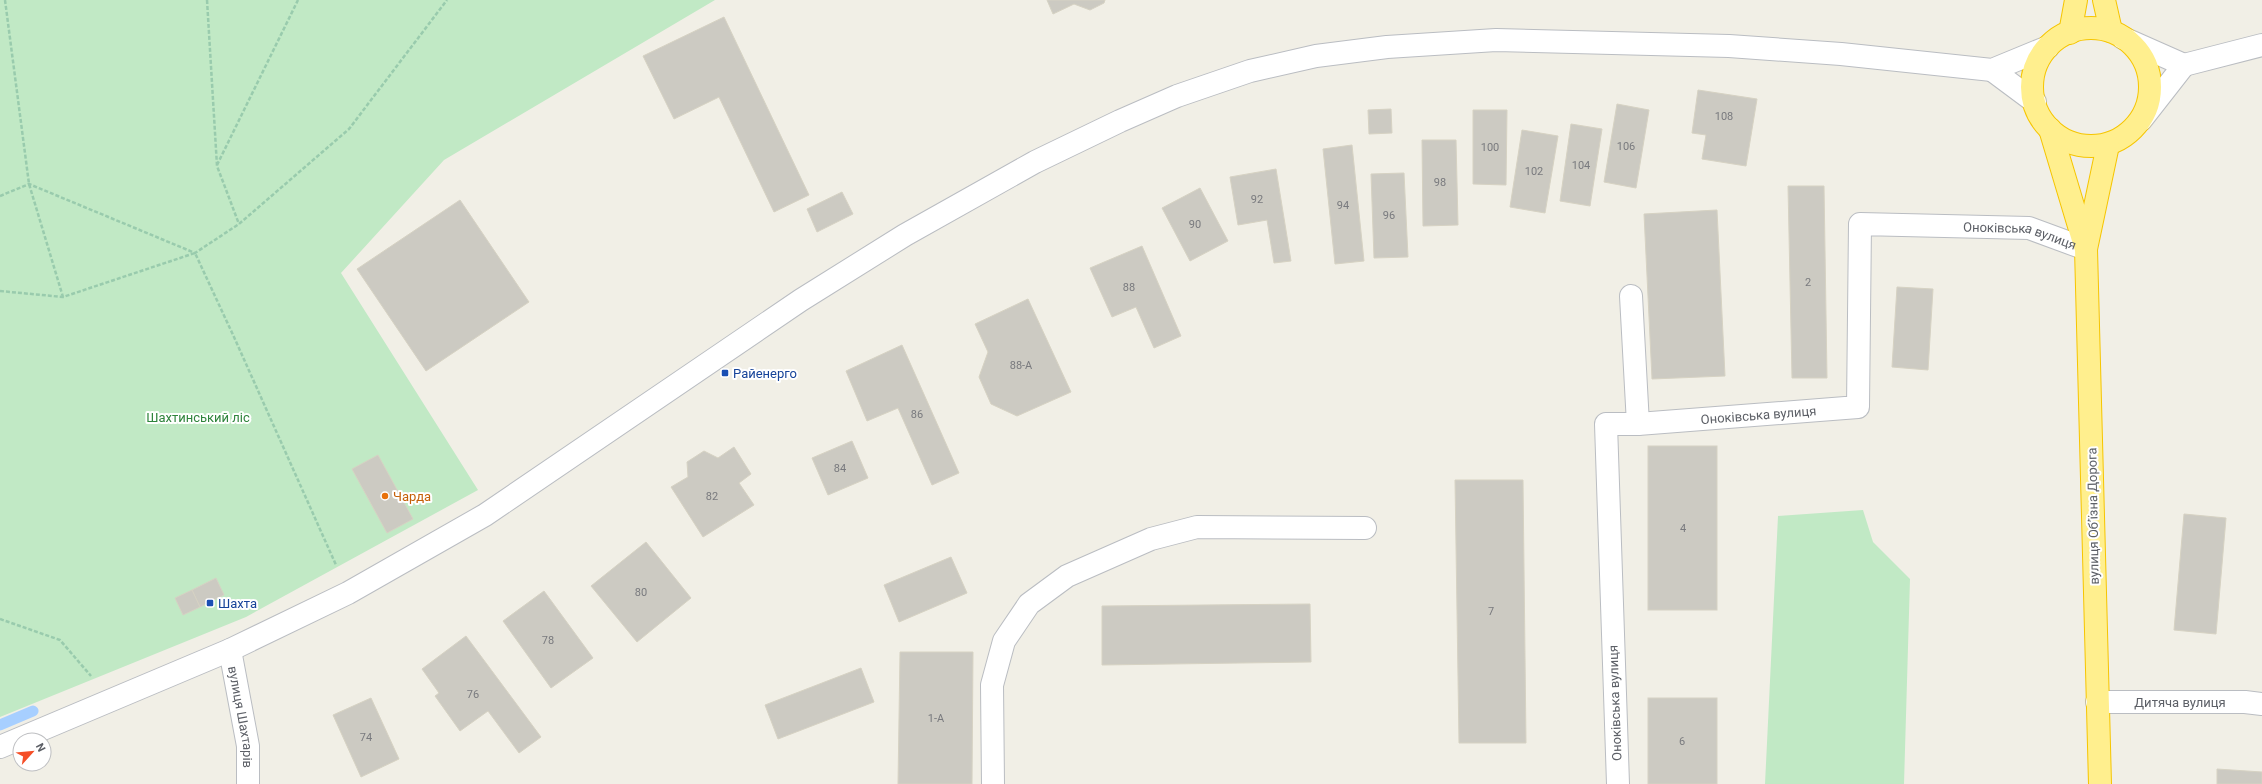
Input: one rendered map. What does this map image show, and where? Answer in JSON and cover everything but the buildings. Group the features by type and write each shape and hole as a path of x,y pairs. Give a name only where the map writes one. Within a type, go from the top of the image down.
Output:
{"highway":[{"path":"2070,33 2076,0"},
{"path":"2104,0 2117,34"},
{"path":"2097,29 2117,34 2137,50 2147,66 2151,84 2149,97 2141,120 2108,145 2087,146 2067,141 2050,129 2040,116 2034,102 2033,86 2035,71 2048,47 2070,33 2080,30 2097,29"},
{"path":"2050,129 2086,249"},
{"path":"2086,249 2108,145"},
{"name":"вулиця Обʼїзна Дорога","path":"2086,249 2100,784"}],"street":[{"path":"2117,34 2184,65"},
{"path":"0,747 230,650 348,593 485,515 801,300 904,236 1034,162 1099,131 1177,96 1250,71 1316,56 1387,47 1496,40 1729,46 1903,60 1992,70 2048,47"},
{"path":"2141,120 2184,65 2262,45"},
{"path":"1992,70 2034,102"},
{"name":"Оноківська вулиця","path":"1618,784 1606,424 1638,424 1858,407 1860,224 2028,228 2086,249"},
{"path":"1631,296 1638,424"},
{"path":"993,784 992,685 1004,641 1029,604 1067,576 1151,539 1197,527 1365,528"},
{"name":"вулиця Шахтарів","path":"230,650 248,746 248,784"},
{"name":"Дитяча вулиця","path":"2097,702 2262,704"}],"path":[{"path":"5,0 30,184 63,297"},
{"path":"207,0 217,166 239,224"},
{"path":"217,166 298,0"},
{"path":"0,291 63,297 195,253 239,224 349,129 447,0"},
{"path":"0,196 30,184 195,253 348,593"},
{"path":"0,619 60,640 111,699"}],"green space":[{"name":"Шахтинський ліс","path":"0,0 715,0 444,160 341,273 478,490 246,617 0,717"},
{"path":"1863,510 1873,542 1910,579 1904,784 1765,784 1778,516"}],"waterway":[{"path":"0,725 33,711"}],"place":[{"name":"Райенерго","path":"725,373"},
{"name":"Чарда","path":"385,496"},
{"name":"Шахта","path":"210,603"}]}
